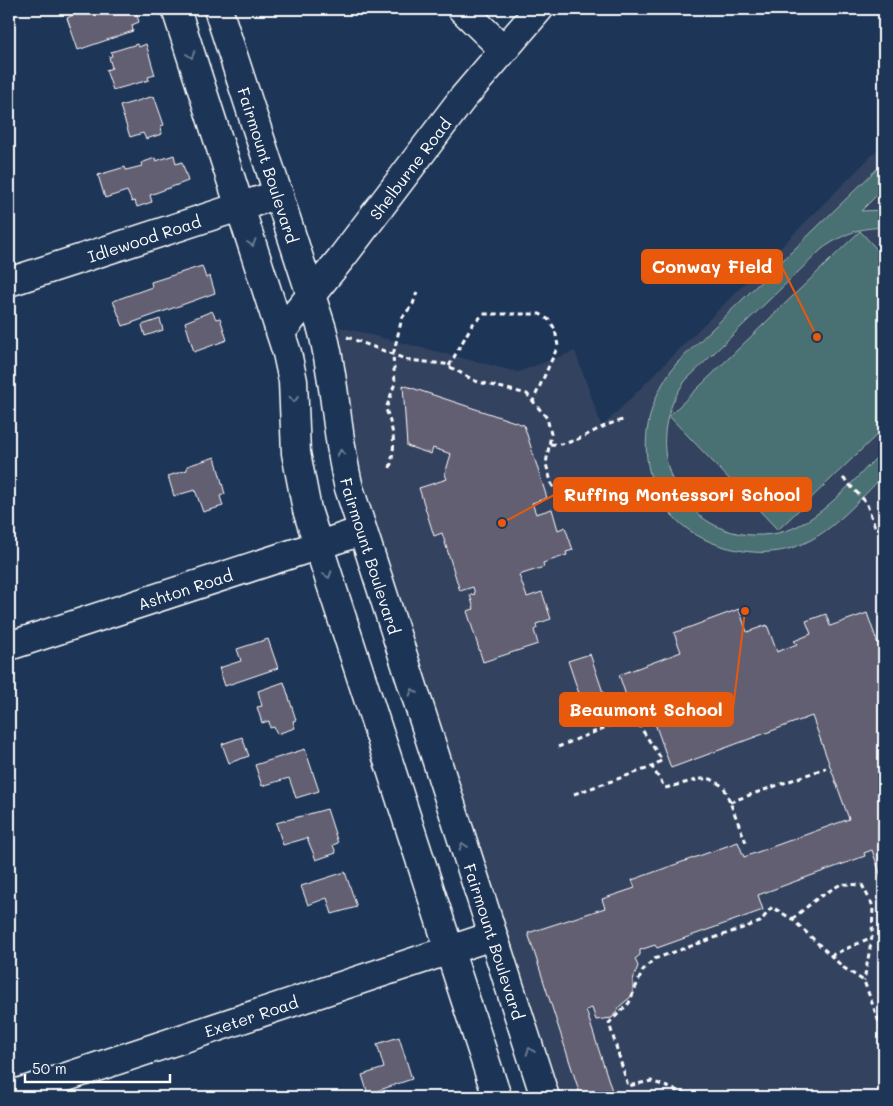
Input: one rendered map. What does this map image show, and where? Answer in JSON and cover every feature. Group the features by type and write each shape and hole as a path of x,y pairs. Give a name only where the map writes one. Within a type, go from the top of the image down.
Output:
{"main road":[{"path":"176,9 281,332 293,381 298,472 318,545 497,1097"},
{"name":"Fairmount Boulevard","path":"218,9 322,329 334,380 344,470 362,531 545,1097"},
{"path":"462,9 504,50"},
{"name":"Shelburne Road","path":"281,332 462,99 539,9"},
{"name":"Idlewood Road","path":"9,282 279,194"},
{"name":"Ashton Road","path":"9,646 362,531"},
{"name":"Exeter Road","path":"9,1096 492,936"}],"path":[{"path":"390,468 395,440 394,431 386,409 395,383 394,354 402,318 414,304 417,292"},
{"path":"450,366 472,325 484,314 540,314 550,320 555,329 558,346 533,401"},
{"path":"322,329 408,360 444,364 475,381 527,394 547,418 551,434 546,464 552,485 559,494"},
{"path":"550,444 568,444 611,422 624,420"},
{"path":"843,478 866,502 875,527"},
{"path":"558,747 633,716 662,760 652,767 574,794"},
{"path":"652,767 665,788 700,779 711,779 724,787 747,845"},
{"path":"730,802 826,768"},
{"path":"792,919 819,897 841,884 862,885 873,906 872,936 864,981 884,1036"},
{"path":"694,1097 651,1081 628,1086 609,1023 629,1003 643,970 654,959 760,922 772,907 792,919 830,956 864,981"},
{"path":"830,956 872,936"}],"shaded area":[{"path":"884,143 884,1097 558,1097 360,484 349,428 340,327 518,372 575,351 602,427"}],"green space":[{"path":"884,162 884,188 861,211 884,210 884,228 859,230 836,240 822,249 686,380 671,408 665,437 667,465 678,491 695,512 718,527 746,535 778,533 793,528 807,520 836,499 884,450 884,475 855,505 824,532 800,545 782,551 744,551 725,547 696,535 674,517 658,496 649,471 646,444 650,417 660,390 676,364"},
{"path":"860,231 884,257 884,428 778,530 669,416"}],"building":[{"path":"71,9 135,9 139,22 132,25 133,31 78,50 67,18 73,15"},
{"path":"137,44 139,47 146,44 155,75 148,77 149,80 113,90 106,70 112,68 109,57 112,56 111,52"},
{"path":"154,96 164,125 161,126 162,134 146,139 143,133 130,137 120,106"},
{"path":"174,155 176,164 182,162 188,181 150,195 152,202 137,207 135,201 132,202 127,191 105,198 98,175 125,167 126,170 142,166 141,163 155,158 156,161"},
{"path":"202,266 206,278 210,276 215,293 123,326 113,301 152,287 151,282"},
{"path":"212,311 216,319 220,318 227,340 194,352 185,322"},
{"path":"160,319 163,330 145,336 142,325"},
{"path":"403,385 524,425 547,498 532,503 536,514 552,509 558,530 565,527 573,550 566,552 567,555 543,563 544,567 519,575 527,597 542,592 551,619 536,624 537,628 534,630 538,644 483,662 467,611 474,609 470,595 475,594 473,587 460,591 442,533 434,536 419,488 447,479 445,474 451,454 433,448 431,454 407,446"},
{"path":"215,457 225,494 220,496 223,506 203,512 195,490 174,496 168,476 187,470 187,466"},
{"path":"739,609 747,632 767,625 777,652 797,644 794,641 811,634 806,621 826,614 830,626 867,613 884,661 884,885 872,850 864,853 865,856 758,895 763,910 657,948 655,945 640,950 640,955 635,959 638,966 633,980 633,995 620,1006 612,1018 596,1020 592,1008 586,1010 614,1097 581,1097 528,933 605,908 602,899 635,888 632,880 738,842 744,857 849,819 812,716 671,768 649,707 632,713 619,675 681,652 674,633"},
{"path":"268,639 278,668 225,686 219,668 241,661 237,649"},
{"path":"590,654 609,710 587,717 568,661"},
{"path":"284,682 296,720 293,721 295,728 277,734 274,727 270,728 269,721 262,723 257,707 262,706 258,691"},
{"path":"242,737 249,756 229,763 222,744"},
{"path":"305,749 319,791 296,798 289,778 262,786 255,765"},
{"path":"327,809 338,843 333,845 336,853 316,860 307,838 283,845 276,823"},
{"path":"345,872 357,907 332,914 327,898 308,905 301,886"},
{"path":"399,1037 412,1079 368,1094 362,1075 384,1068 377,1044"}],"place":[{"name":"Conway Field","path":"817,337"},
{"name":"Ruffing Montessori School","path":"502,523"},
{"name":"Beaumont School","path":"745,611"}]}
